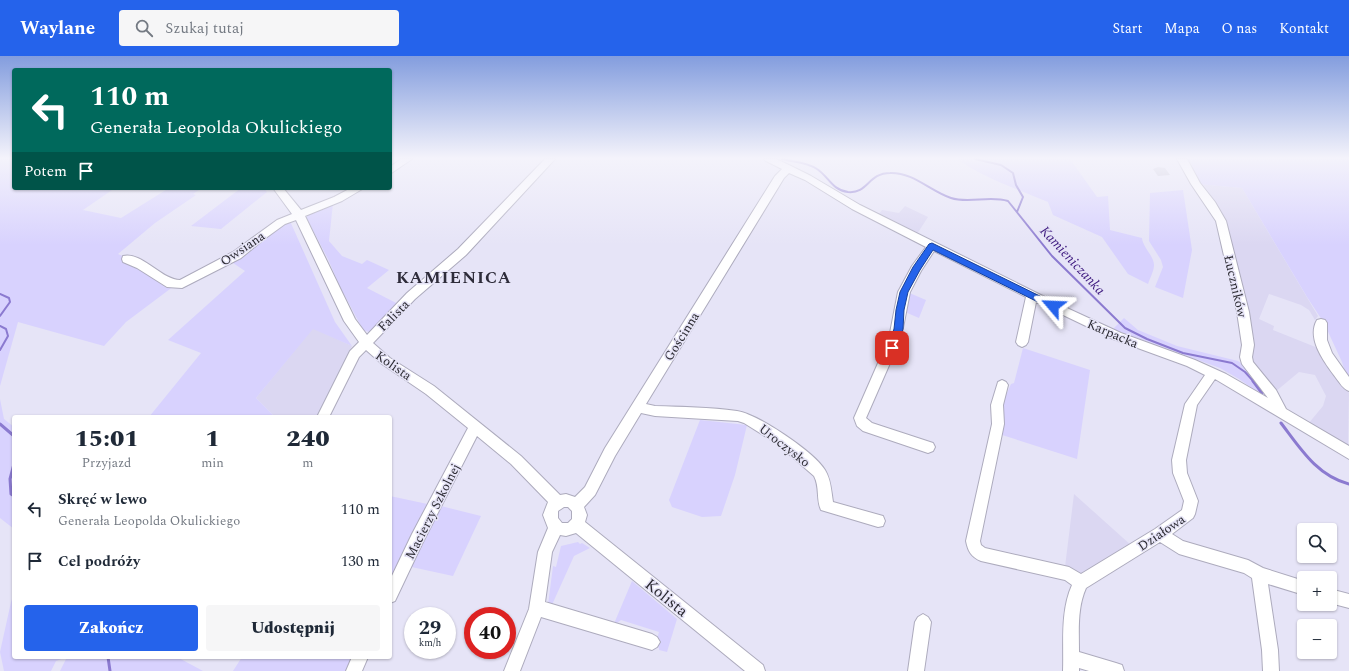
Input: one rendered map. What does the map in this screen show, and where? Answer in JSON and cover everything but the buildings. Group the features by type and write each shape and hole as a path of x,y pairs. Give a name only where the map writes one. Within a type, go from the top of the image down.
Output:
{"street":[{"name":"Falista","path":"324,415 354,354 412,296 462,252 523,188"},
{"name":"Gościnna","path":"577,505 590,490 610,452 773,188"},
{"name":"Karpacka","path":"824,188 845,201 1032,296 1118,336 1213,373 1233,383 1349,453"},
{"name":"Łuczników","path":"1199,188 1214,209 1221,222 1243,312 1248,345 1246,357 1248,364 1273,395 1279,405 1281,413"},
{"name":"Kolista","path":"280,190 299,215 350,321 366,343 386,361 430,390 516,460 558,503"},
{"name":"Owsiana","path":"127,259 141,265 172,284 182,284 237,255 272,228 355,190"},
{"path":"928,447 868,427 860,418 895,338 898,329 902,299 908,282 932,246"},
{"path":"1022,342 1032,296"},
{"path":"1321,323 1320,336 1322,346 1349,386"},
{"name":"Działowa","path":"1081,583 1184,518 1190,510 1191,501 1180,473 1179,460 1191,404 1213,373"},
{"path":"1002,385 997,405 998,424 973,541 975,549 981,554 1069,574 1081,583 1076,592 1073,604 1071,665 1116,671"},
{"name":"Uroczysko","path":"638,407 655,411 738,416 750,419 761,425 819,472 824,481 826,506 878,521"},
{"name":"Macierzy Szkolnej","path":"392,592 475,427"},
{"path":"568,501 577,505 580,514 576,524 566,529 556,527 549,518 550,512 558,503 568,501"},
{"name":"Kolista","path":"576,524 757,671"},
{"path":"512,671 537,609 545,552 556,527"},
{"path":"1160,534 1179,548 1248,567 1259,574 1297,586"},
{"path":"1259,574 1270,650 1270,671"},
{"path":"1337,598 1349,602"},
{"path":"537,609 546,610 652,642"},
{"path":"916,671 923,622"},
{"path":"354,671 359,659"}],"shaded area":[{"path":"0,188 12,188 12,190 112,190 83,210 121,218 166,190 199,190 193,194 196,195 155,223 118,254 161,279 158,282 167,288 174,286 126,322 104,346 18,322 0,386"},
{"path":"1013,188 1090,188 1097,197 1108,196 1110,230 1142,238 1144,245 1154,262 1153,272 1148,284 1128,274 1102,237 1053,215 1048,202"},
{"path":"1200,188 1242,188 1318,316 1315,320 1309,310 1301,305 1269,294 1259,319 1274,326 1273,330 1318,348 1340,379 1349,393 1348,446 1308,424 1323,406 1326,396 1315,375 1299,372 1275,392 1250,359 1251,345 1254,336 1249,334 1227,235"},
{"path":"1239,188 1349,188 1349,377 1346,375 1342,362 1324,323 1242,188"},
{"path":"238,190 266,190 267,192 221,229 191,226"},
{"path":"1183,190 1192,250 1183,298 1155,287 1163,267 1161,260 1149,241 1150,193"},
{"path":"333,203 329,241 342,256 362,264 367,260 389,270 367,288 400,305 369,332 363,330 343,294 328,259 307,219 307,216 310,213"},
{"path":"905,206 928,217 917,234 879,214 882,210 899,213"},
{"path":"290,221 335,322 352,346 313,329 256,398 273,415 151,415 201,353 168,340 245,271 230,261 268,233"},
{"path":"907,292 926,300 919,318 905,312"},
{"path":"1124,318 1138,330 1177,346 1238,361 1252,374 1269,400 1220,368 1113,329"},
{"path":"313,328 352,346 346,358 348,358 321,415 273,415 256,398"},
{"path":"1023,348 1090,370 1077,459 999,434 1002,404 1011,384 1014,383"},
{"path":"0,399 4,419 12,425 12,527 0,518"},
{"path":"700,420 747,425 735,475 721,516 702,517 672,507 669,500"},
{"path":"1074,494 1132,546 1084,576 1073,569 1065,567"},
{"path":"392,496 432,505 392,586"},
{"path":"437,505 481,516 453,576 407,566"},
{"path":"578,542 590,548 574,556 551,607 548,605 553,566 556,567 561,546"},
{"path":"632,581 677,619 667,652 659,650 659,648 655,645 659,632 621,620 613,626"},
{"path":"12,599 12,659 62,659 56,661 51,671 4,671 0,652"},
{"path":"66,659 181,659 203,671 60,671"},
{"path":"241,659 356,659 348,671 233,671"}],"waterway":[{"name":"Kamieniczanka","path":"836,188 848,192 855,192 863,188"},
{"name":"Kamieniczanka","path":"930,188 943,195 958,200 1001,199 1008,201 1052,256 1125,328 1147,339 1183,353 1232,363 1245,372 1254,382"},
{"path":"1017,212 1023,197 1018,188"},
{"path":"0,294 9,298 10,302 0,316"},
{"path":"0,326 6,329 8,336 0,350"},
{"name":"Kamieniczanka","path":"1253,381 1262,393"},
{"name":"Kamieniczanka","path":"1281,423 1302,451 1318,468 1328,475 1349,484"},
{"path":"0,424 12,434"},
{"path":"12,472 10,479 12,495"},
{"path":"108,659 110,671"}],"district":[{"name":"KAMIENICA","path":"454,277"}],"route":[{"path":"892,348 898,329 904,292 908,282 932,246 1053,306"}]}
